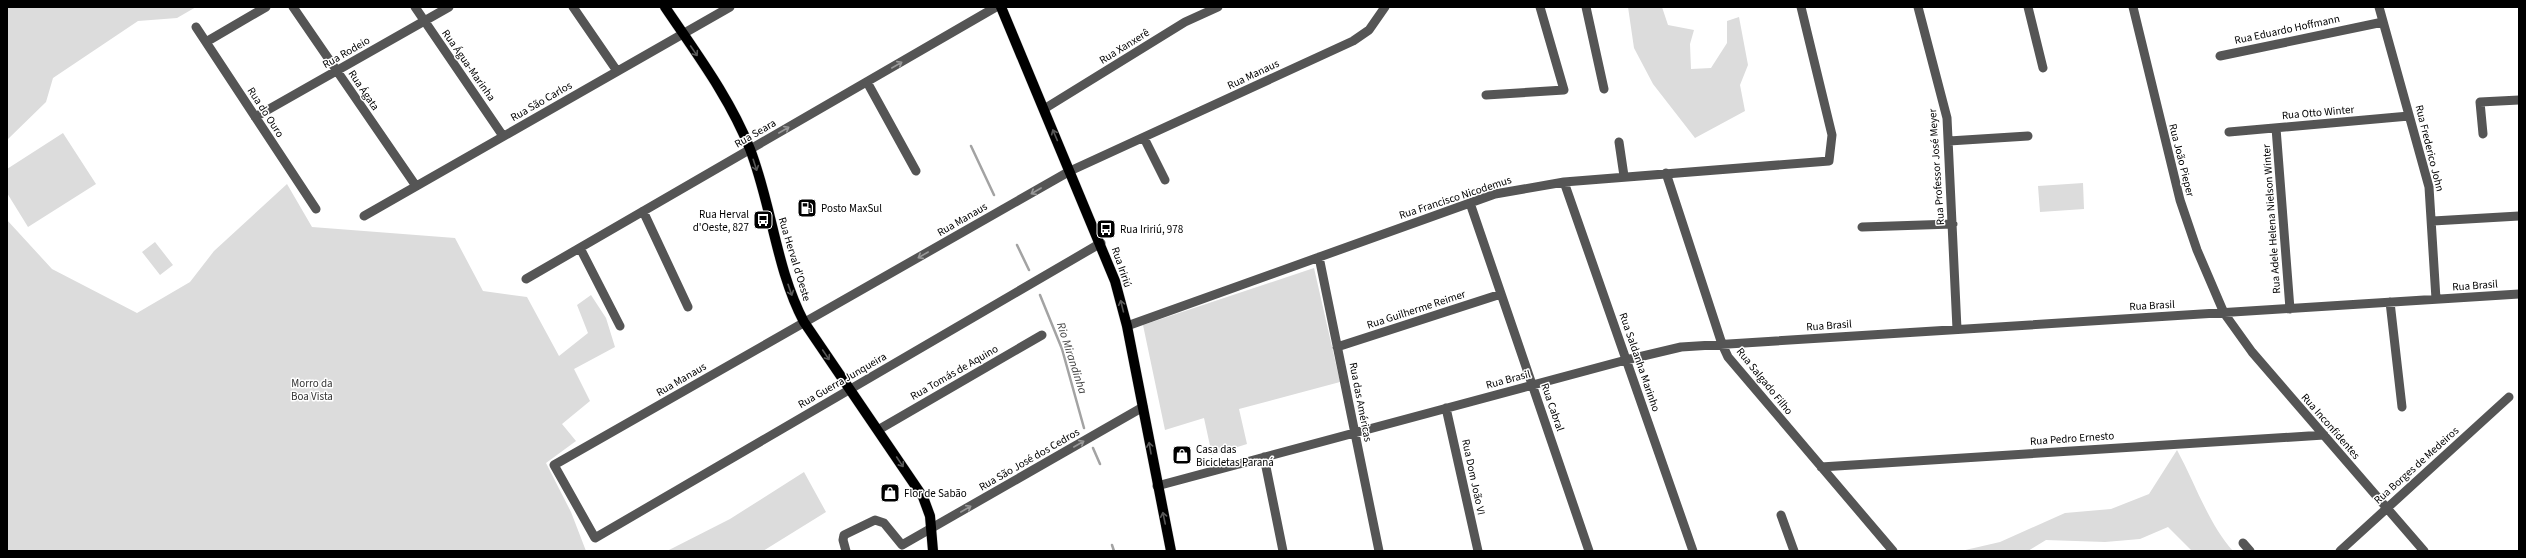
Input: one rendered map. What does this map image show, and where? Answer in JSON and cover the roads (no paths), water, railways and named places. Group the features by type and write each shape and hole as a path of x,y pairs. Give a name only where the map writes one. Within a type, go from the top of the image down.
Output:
{"main road":[{"name":"Rua Herval d'Oeste","path":"665,7 729,104 750,149 786,280 804,322 922,497 932,528 933,551"},
{"name":"Rua Iririú","path":"1001,7 1101,243 1115,281 1127,326 1157,486 1171,551"}],"street":[{"path":"206,42 266,7"},
{"name":"Rua Ágata","path":"293,7 416,186"},
{"name":"Rua Água-Marinha","path":"414,7 503,136"},
{"name":"Rua Rodeio","path":"256,117 449,7"},
{"path":"573,7 617,71"},
{"name":"Rua São Carlos","path":"364,216 730,7"},
{"name":"Rua Seara","path":"526,279 996,7"},
{"name":"Rua Xanxerê","path":"1044,109 1189,19 1218,7"},
{"name":"Rua Manaus","path":"595,538 554,465 1070,171 1353,41 1369,30 1385,7"},
{"path":"1486,95 1564,90 1540,7"},
{"path":"1586,7 1604,89"},
{"name":"Rua Francisco Nicodemus","path":"1127,326 1470,203 1520,189 1564,182 1624,176 1829,161 1832,135 1800,7"},
{"name":"Rua Professor José Meyer","path":"1918,7 1944,103 1953,224 1957,329"},
{"path":"2028,7 2043,68"},
{"name":"Rua João Pieper","path":"2132,7 2182,207 2197,250 2224,313"},
{"name":"Rua Frederico John","path":"2379,7 2429,187 2433,221 2436,299"},
{"name":"Rua Eduardo Hoffmann","path":"2220,56 2383,22"},
{"name":"Rua do Ouro","path":"196,27 316,209"},
{"path":"867,82 916,171"},
{"path":"2483,134 2480,102 2519,100"},
{"name":"Rua Otto Winter","path":"2229,132 2410,116"},
{"name":"Rua Adele Helena Nielson Winter","path":"2276,128 2290,309"},
{"path":"1948,141 2028,136"},
{"path":"1144,138 1165,180"},
{"path":"1619,142 1624,176"},
{"name":"Rua Salgado Filho","path":"1666,173 1722,344 1734,365 1894,551"},
{"name":"Rua Saldanha Marinho","path":"1564,182 1693,551"},
{"name":"Rua Cabral","path":"1470,203 1589,551"},
{"path":"643,211 688,307"},
{"path":"2433,221 2519,216"},
{"path":"1862,227 1953,224"},
{"name":"Rua Guerra Junqueira","path":"595,538 1101,243"},
{"path":"580,248 620,326"},
{"name":"Rua das Américas","path":"1319,257 1379,551"},
{"name":"Rua Guilherme Reimer","path":"1337,347 1501,294"},
{"name":"Rua Brasil","path":"1157,486 1626,360 1681,347 2519,294"},
{"path":"2390,302 2402,407"},
{"name":"Rua Inconfidentes","path":"2224,313 2252,352 2424,551"},
{"name":"Rua Tomás de Aquino","path":"878,430 1042,335"},
{"name":"Rua Borges de Medeiros","path":"2340,551 2509,397"},
{"name":"Rua São José dos Cedros","path":"846,551 843,540 844,535 875,520 884,523 904,548 932,528 1143,408"},
{"name":"Rua Dom João VI","path":"1446,408 1478,551"},
{"name":"Rua Pedro Ernesto","path":"1821,467 2324,436"},
{"path":"1264,457 1283,551"},
{"path":"1781,515 1794,551"},
{"path":"2243,543 2250,551"}],"waterway":[{"name":"Rio Mirandinha","path":"971,146 994,195"},
{"name":"Rio Mirandinha","path":"1017,245 1029,270"},
{"name":"Rio Mirandinha","path":"1040,295 1062,349 1084,428"},
{"name":"Rio Mirandinha","path":"1093,448 1100,464"},
{"name":"Rio Mirandinha","path":"1112,545 1114,551"}],"place":[{"name":"Posto MaxSul","path":"807,208"},
{"name":"Rua Herval d'Oeste, 827","path":"763,220"},
{"name":"Rua Iririú, 978","path":"1106,229"},
{"name":"Casa das Bicicletas Paraná","path":"1182,455"},
{"name":"Flor de Sabão","path":"890,493"}],"park label":[{"name":"Morro da Boa Vista","path":"312,389"}]}
